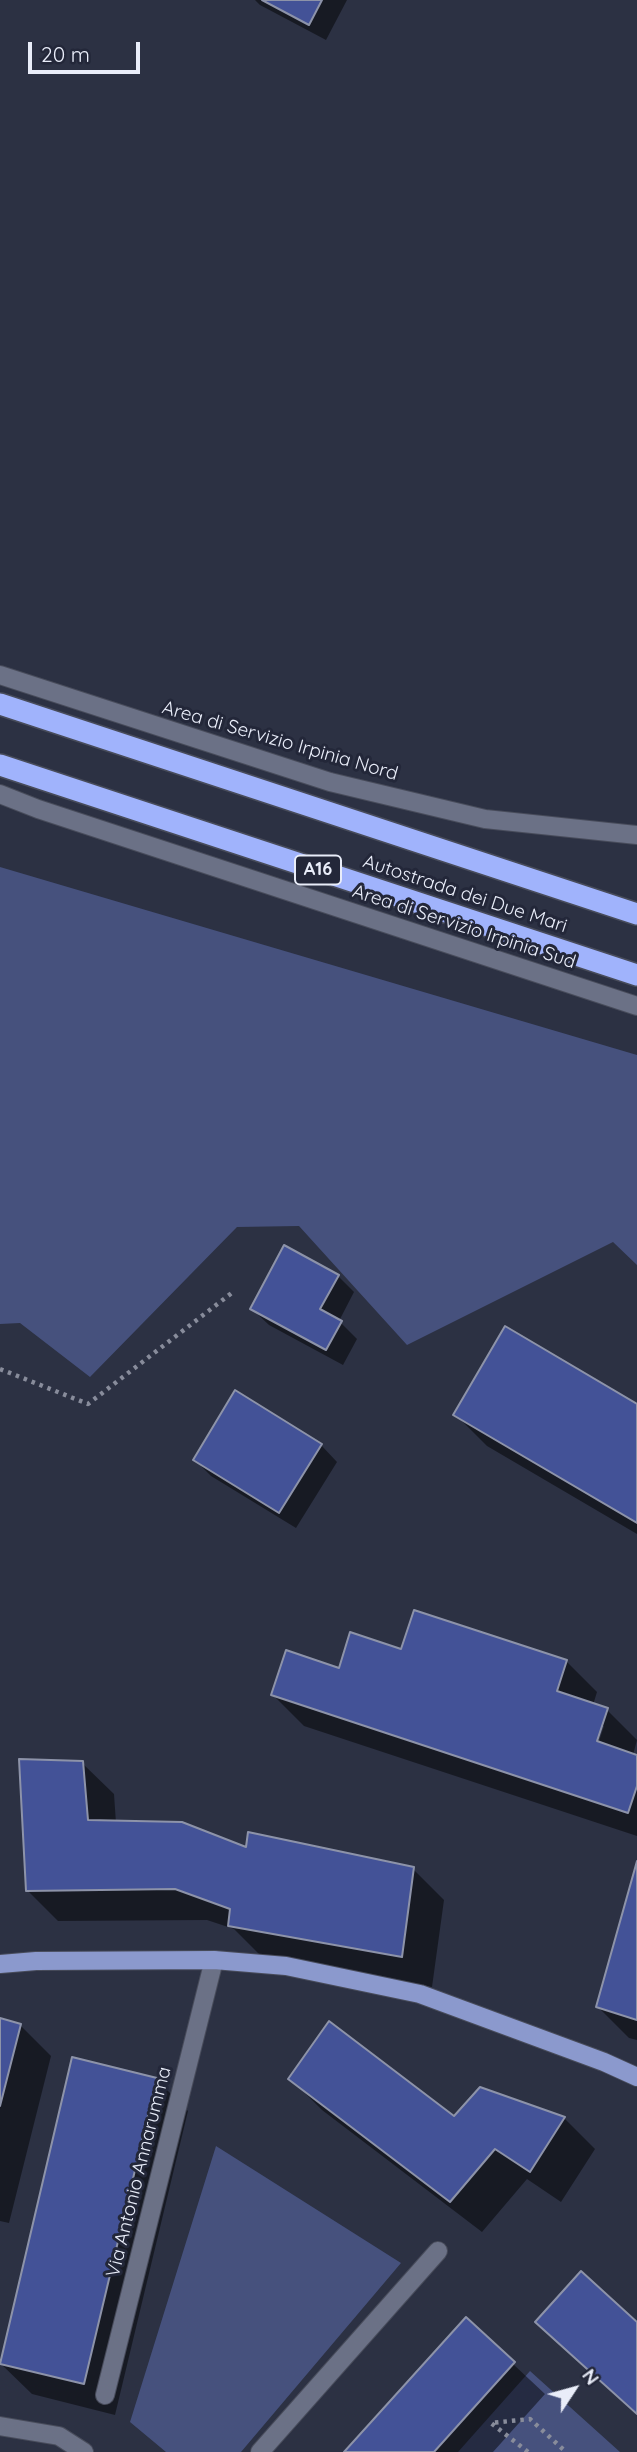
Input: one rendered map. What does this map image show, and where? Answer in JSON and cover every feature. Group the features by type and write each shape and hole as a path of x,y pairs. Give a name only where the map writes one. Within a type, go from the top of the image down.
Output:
{"highway":[{"name":"Autostrada dei Due Mari","path":"0,704 637,914"},
{"name":"Autostrada dei Due Mari","path":"0,765 637,975"}],"main road":[{"path":"0,1964 36,1961 214,1959 286,1965 420,1994 604,2062 637,2077"}],"street":[{"name":"Area di Servizio Irpinia Nord","path":"0,675 330,782 485,819 637,835"},
{"name":"Area di Servizio Irpinia Sud","path":"0,794 637,1006"},
{"name":"Via Antonio Annarumma","path":"105,2395 214,1959"},
{"path":"260,2452 438,2251"},
{"path":"0,2426 59,2436 84,2452"}],"path":[{"path":"0,1369 88,1404 233,1292"},
{"path":"528,2452 491,2423 530,2419 566,2452"}],"shaded area":[{"path":"0,867 637,1055 637,1265 613,1242 407,1345 299,1226 237,1227 90,1377 20,1323 0,1324"},
{"path":"216,2146 401,2263 241,2452 166,2452 130,2422"},
{"path":"530,2371 620,2452 458,2452"}],"building":[{"path":"262,0 322,0 309,25"},
{"path":"284,1245 339,1275 320,1309 342,1321 326,1350 250,1309"},
{"path":"505,1326 637,1404 637,1523 453,1415"},
{"path":"235,1390 322,1444 279,1513 193,1460"},
{"path":"414,1610 567,1660 557,1691 608,1708 597,1741 637,1755 637,1786 628,1813 271,1695 286,1650 339,1668 350,1632 401,1649"},
{"path":"19,1759 83,1761 88,1820 182,1822 246,1847 248,1832 414,1867 402,1957 228,1926 230,1909 175,1889 26,1891"},
{"path":"637,1861 637,2020 596,2007"},
{"path":"0,2018 21,2024 0,2106"},
{"path":"329,2021 454,2116 480,2087 565,2117 530,2172 495,2149 450,2202 288,2079"},
{"path":"72,2057 157,2078 84,2384 0,2364"},
{"path":"581,2271 637,2322 637,2414 535,2322"},
{"path":"466,2317 515,2362 434,2452 344,2452"}]}
